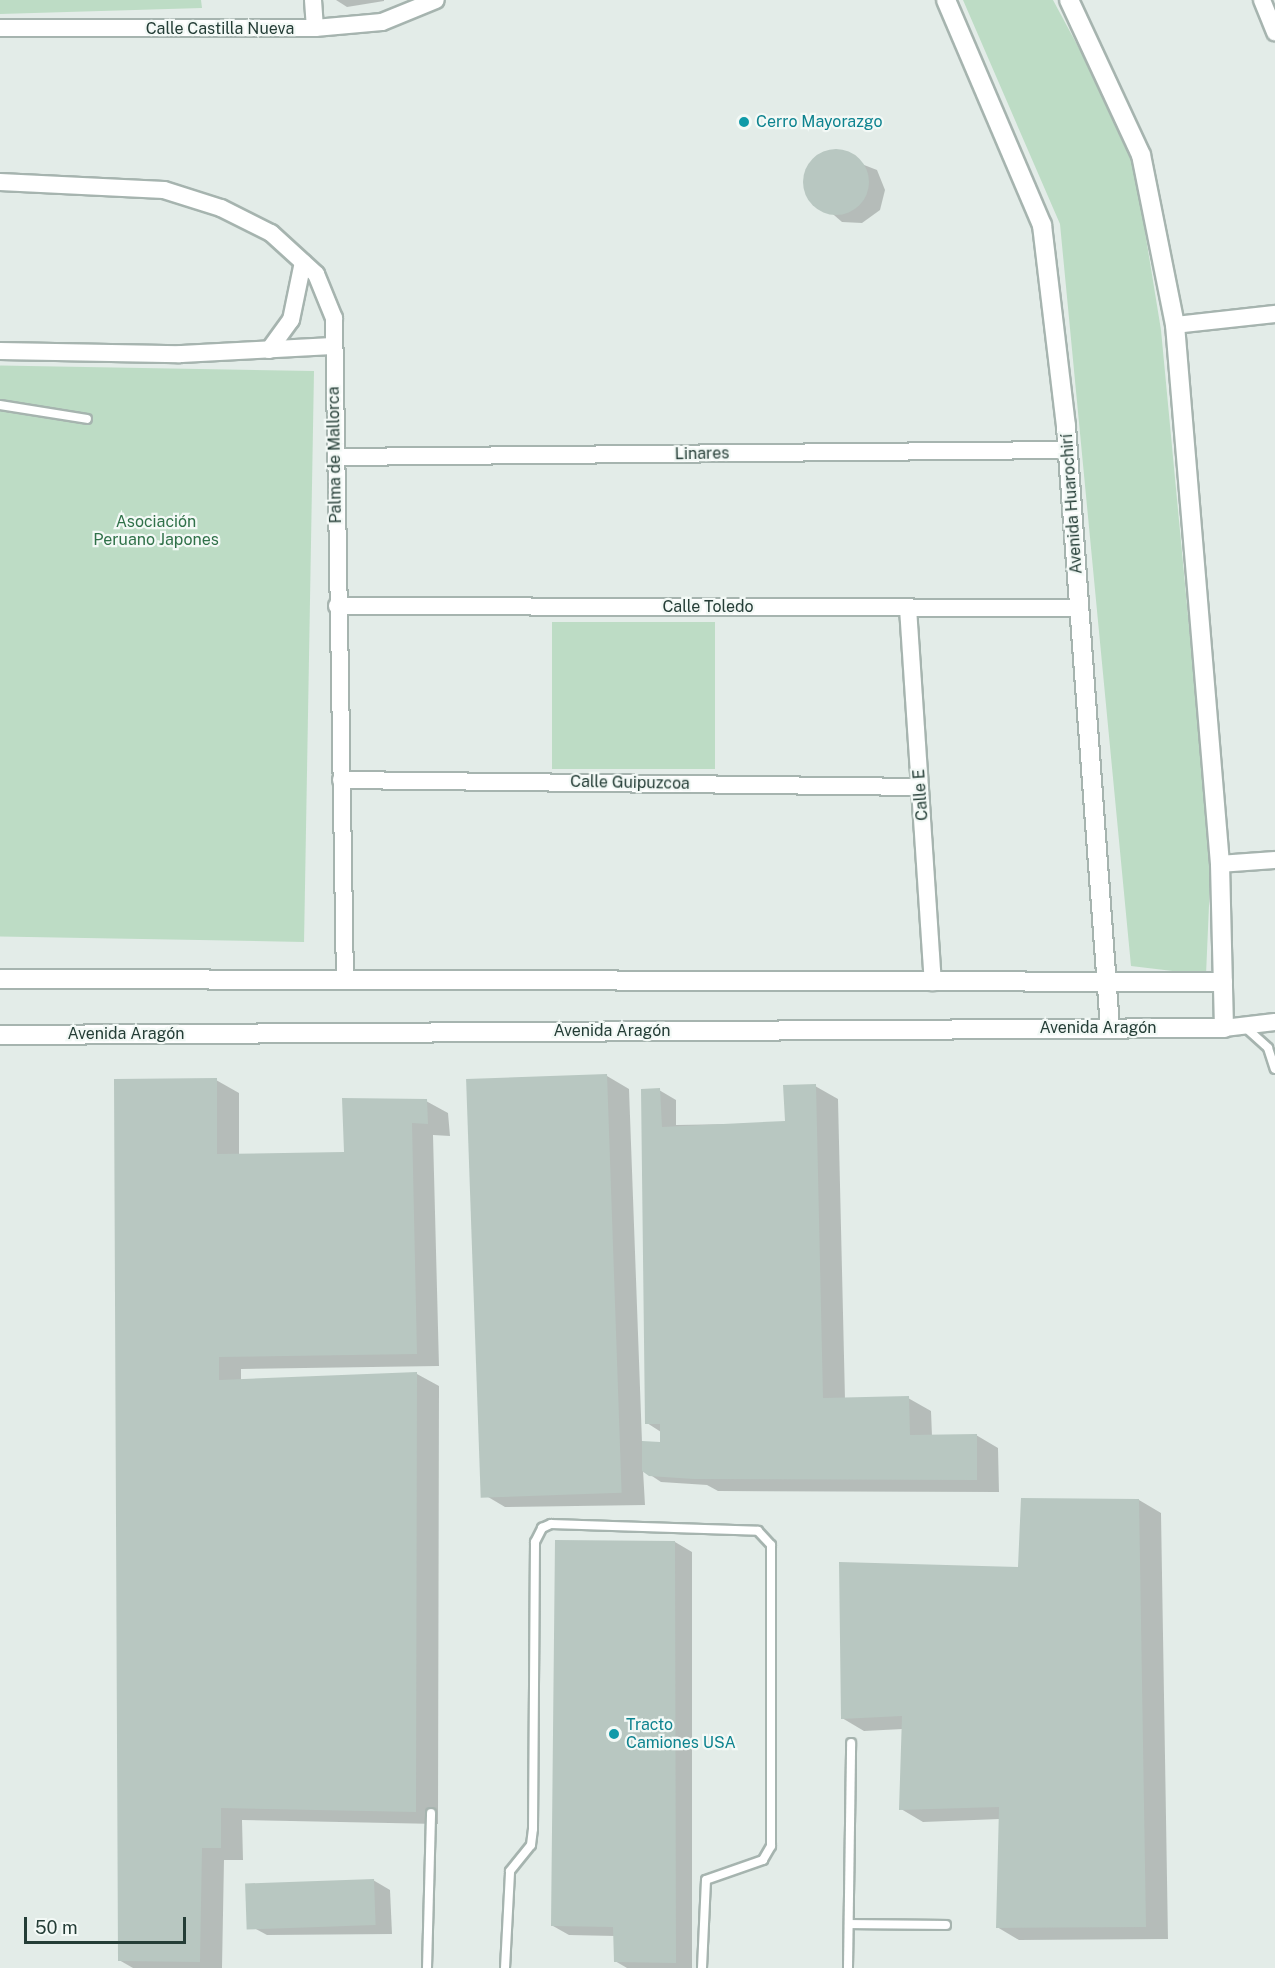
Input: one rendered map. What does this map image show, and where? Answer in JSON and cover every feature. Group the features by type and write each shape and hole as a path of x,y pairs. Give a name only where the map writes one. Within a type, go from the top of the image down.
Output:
{"street":[{"path":"313,0 315,28"},
{"name":"Calle Castilla Nueva","path":"0,28 315,28 382,22 435,0"},
{"name":"Avenida Huarochirí","path":"946,0 1037,207 1068,450 1110,1028"},
{"path":"1069,0 1141,155 1175,325 1220,864 1224,1028 1275,1022"},
{"path":"1262,0 1275,33"},
{"name":"Palma de Mallorca","path":"0,182 164,190 221,208 271,233 316,274 334,318 345,980"},
{"path":"269,350 291,320 303,262"},
{"path":"1175,325 1275,314"},
{"path":"0,351 180,354 334,346"},
{"name":"Linares","path":"336,457 1068,450"},
{"name":"Calle Toledo","path":"337,606 1080,608"},
{"name":"Calle E","path":"908,608 933,982"},
{"name":"Calle Guipuzcoa","path":"341,780 920,787"},
{"path":"1220,864 1275,860"},
{"path":"0,979 1223,982"},
{"name":"Avenida Aragón","path":"0,1035 1224,1028"}],"lane":[{"path":"0,405 87,419"},
{"path":"1244,1025 1268,1048 1275,1070"},
{"path":"505,1968 510,1871 531,1845 533,1829 535,1542 542,1528 551,1524 758,1531 771,1545 771,1846 763,1860 706,1880 702,1968"},
{"path":"848,1968 851,1743"},
{"path":"426,1968 431,1813"},
{"path":"849,1924 946,1925"}],"green space":[{"path":"0,0 201,0 202,8 0,14"},
{"path":"963,0 1053,0 1117,119 1134,164 1161,330 1211,859 1206,975 1131,966 1060,224"},
{"name":"Asociación Peruano Japones","path":"0,366 314,371 304,942 0,937"},
{"path":"552,622 715,622 715,769 552,769"}],"building":[{"path":"830,149 842,149 854,154 864,164 869,182 867,195 854,210 842,215 830,215 818,210 808,200 803,188 803,176 808,164 818,154"},
{"path":"607,1074 622,1493 481,1498 466,1079"},
{"path":"217,1078 217,1154 344,1152 342,1098 427,1099 428,1124 412,1123 417,1354 219,1357 219,1380 417,1372 416,1812 221,1808 221,1848 202,1848 200,1962 118,1961 114,1079"},
{"path":"816,1084 823,1398 909,1396 910,1435 977,1434 977,1480 694,1479 649,1476 642,1471 642,1441 660,1442 660,1424 645,1424 641,1089 660,1088 662,1127 785,1121 783,1085"},
{"path":"1021,1498 1139,1499 1146,1927 996,1928 999,1807 899,1810 902,1716 841,1719 839,1562 1018,1567"},
{"name":"Tracto Camiones USA","path":"555,1540 675,1541 676,1963 614,1962 613,1927 551,1926"},
{"path":"374,1879 376,1925 247,1929 245,1884"}],"place":[{"name":"Cerro Mayorazgo","path":"744,122"},
{"name":"Tracto Camiones USA","path":"614,1734"}]}
